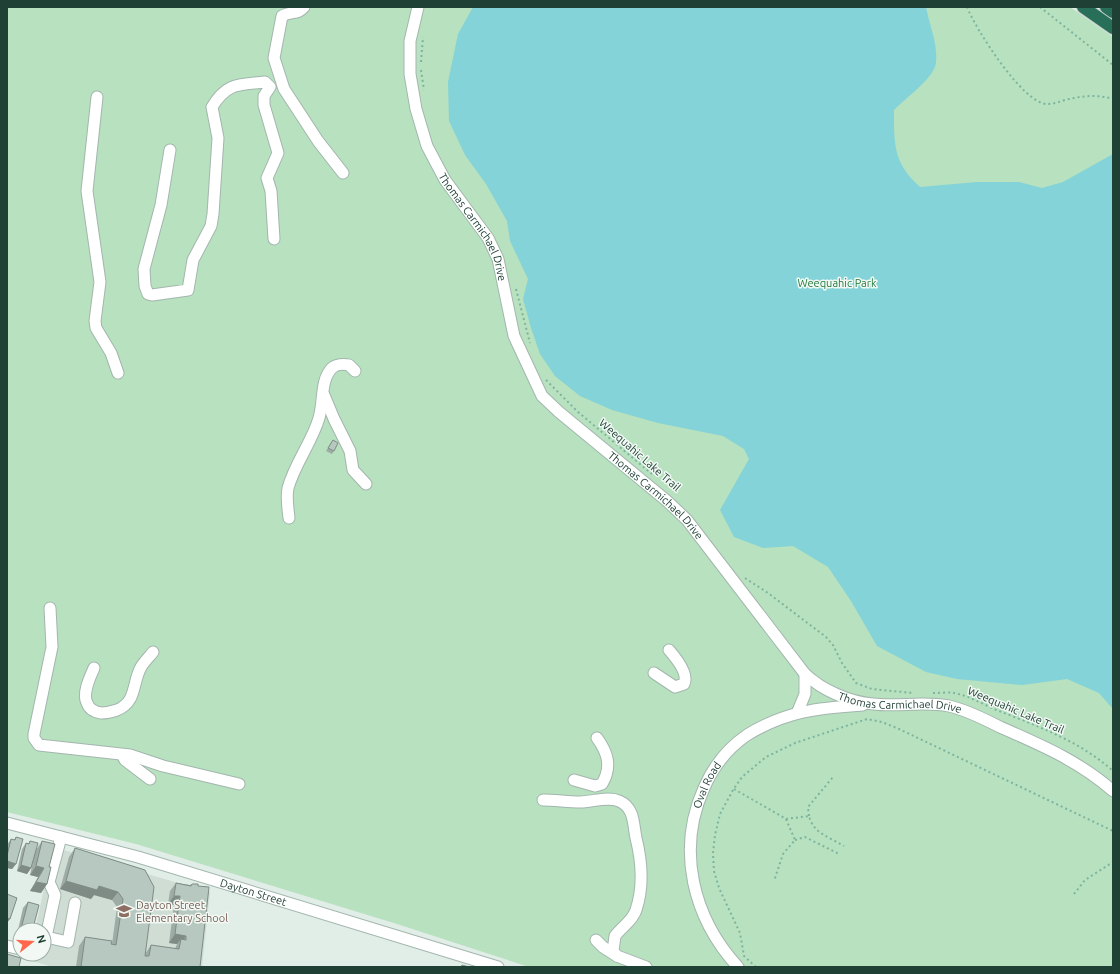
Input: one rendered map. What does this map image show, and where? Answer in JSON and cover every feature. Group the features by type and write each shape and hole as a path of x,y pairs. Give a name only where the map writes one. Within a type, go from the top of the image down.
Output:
{"highway":[{"path":"1083,7 1113,28"},
{"path":"1106,7 1113,12"}],"street":[{"path":"304,7 300,11 288,13 282,16 274,58 284,89 318,141 343,173"},
{"name":"Thomas Carmichael Drive","path":"418,7 410,41 410,74 416,109 427,146 445,180 488,238 498,259 514,336 542,396 559,412 667,501 687,520 804,674 826,689 839,695 873,704 949,706 971,714 1059,753 1087,770 1113,791"},
{"path":"170,150 161,205 144,269 145,286 148,294 152,295 188,290 193,260 211,226 213,214 218,138 212,107 220,94 234,86 265,82 270,87 264,96 264,105 278,153 266,178 271,191 274,239"},
{"path":"97,97 86,191 100,282 95,321 96,328 112,353 118,373"},
{"path":"289,518 287,500 288,487 293,473 319,420 326,378 335,365 349,365 355,371"},
{"path":"324,392 328,407 350,451 353,470 366,484"},
{"path":"50,608 52,647 35,727 34,738 36,742 43,746 63,746 123,756 130,755 163,766 239,784"},
{"path":"654,672 675,687 684,684 686,677 677,659 669,650"},
{"path":"94,668 88,683 85,698 86,703 89,707 98,712 110,712 125,706 132,698 141,667 153,652"},
{"path":"798,712 805,694 804,674"},
{"name":"Oval Road","path":"738,967 715,938 696,895 689,857 695,810 710,775 719,761 734,746 762,727 798,712 833,707 873,704"},
{"path":"574,780 595,786 602,784 606,777 608,765 606,752 597,738"},
{"path":"123,756 125,760 150,780"},
{"path":"543,800 581,802 611,799 624,804 631,812 641,857 641,886 636,910 632,918 614,936 613,951 617,956"},
{"name":"Dayton Street","path":"7,823 138,857 498,967"},
{"path":"60,837 49,882 55,895 46,937 68,942 75,903"},
{"path":"596,940 617,956 646,967"}],"path":[{"path":"967,7 994,55 1034,100 1048,104 1088,96 1113,100"},
{"path":"1040,7 1113,65"},
{"path":"423,34 421,69 425,96"},
{"path":"516,287 530,345"},
{"name":"Weequahic Lake Trail","path":"545,377 578,412 655,476"},
{"path":"743,577 768,593 826,637 833,645 842,663 856,683 872,689 920,693"},
{"name":"Weequahic Lake Trail","path":"928,693 954,693 968,697 1065,739 1097,757 1113,771"},
{"path":"756,967 744,956 740,933 719,888 714,871 713,853 715,835 720,814 742,776 756,764 776,751 795,743 862,720 874,719 920,739 1113,831"},
{"path":"833,777 808,807 809,816 811,825 816,830 844,846"},
{"path":"734,789 786,819 795,840"},
{"path":"786,819 809,816"},
{"path":"774,881 783,854 795,840 805,837 839,854"},
{"path":"1074,894 1085,880 1113,862"}],"shaded area":[{"name":"Dayton Street Elementary School","path":"53,847 210,892 202,967 53,967 36,962 52,962 52,922 37,922"}],"green space":[{"path":"7,7 1070,7 1113,37 1113,967 529,967 397,924 136,844 7,812"}],"water":[{"name":"Weequahic Park","path":"473,7 926,7 936,48 936,62 931,75 894,110 895,143 900,161 911,178 920,187 977,182 1019,182 1042,188 1063,182 1113,154 1113,709 1099,693 1067,679 1022,685 957,679 926,672 877,646 851,601 828,567 793,546 763,548 734,537 720,510 749,459 744,449 723,436 658,423 612,410 580,396 555,376 540,354 531,328 523,299 528,279 510,241 507,221 486,184 465,155 449,121 448,82 458,34"}],"building":[{"path":"333,440 338,443 334,451 328,448"},
{"path":"16,837 23,839 16,864 7,861 7,856 11,839 15,840"},
{"path":"30,841 38,843 31,868 21,865 26,843 29,844"},
{"path":"42,841 55,844 49,867 51,867 47,884 36,882 44,868 36,866"},
{"path":"75,848 145,870 154,887 145,956 149,956 151,945 179,949 181,939 186,940 186,936 175,934 180,896 174,896 176,883 191,886 192,884 198,884 198,886 209,887 200,967 81,967 85,937 112,941 111,944 116,945 123,899 118,892 99,886 97,890 66,881"},
{"path":"7,894 17,898 10,919 7,918"},
{"path":"28,902 39,905 35,922 23,922"},
{"path":"7,954 12,955 12,962 20,962 19,967 7,967"}],"place":[{"name":"Dayton Street Elementary School","path":"124,911"}]}
